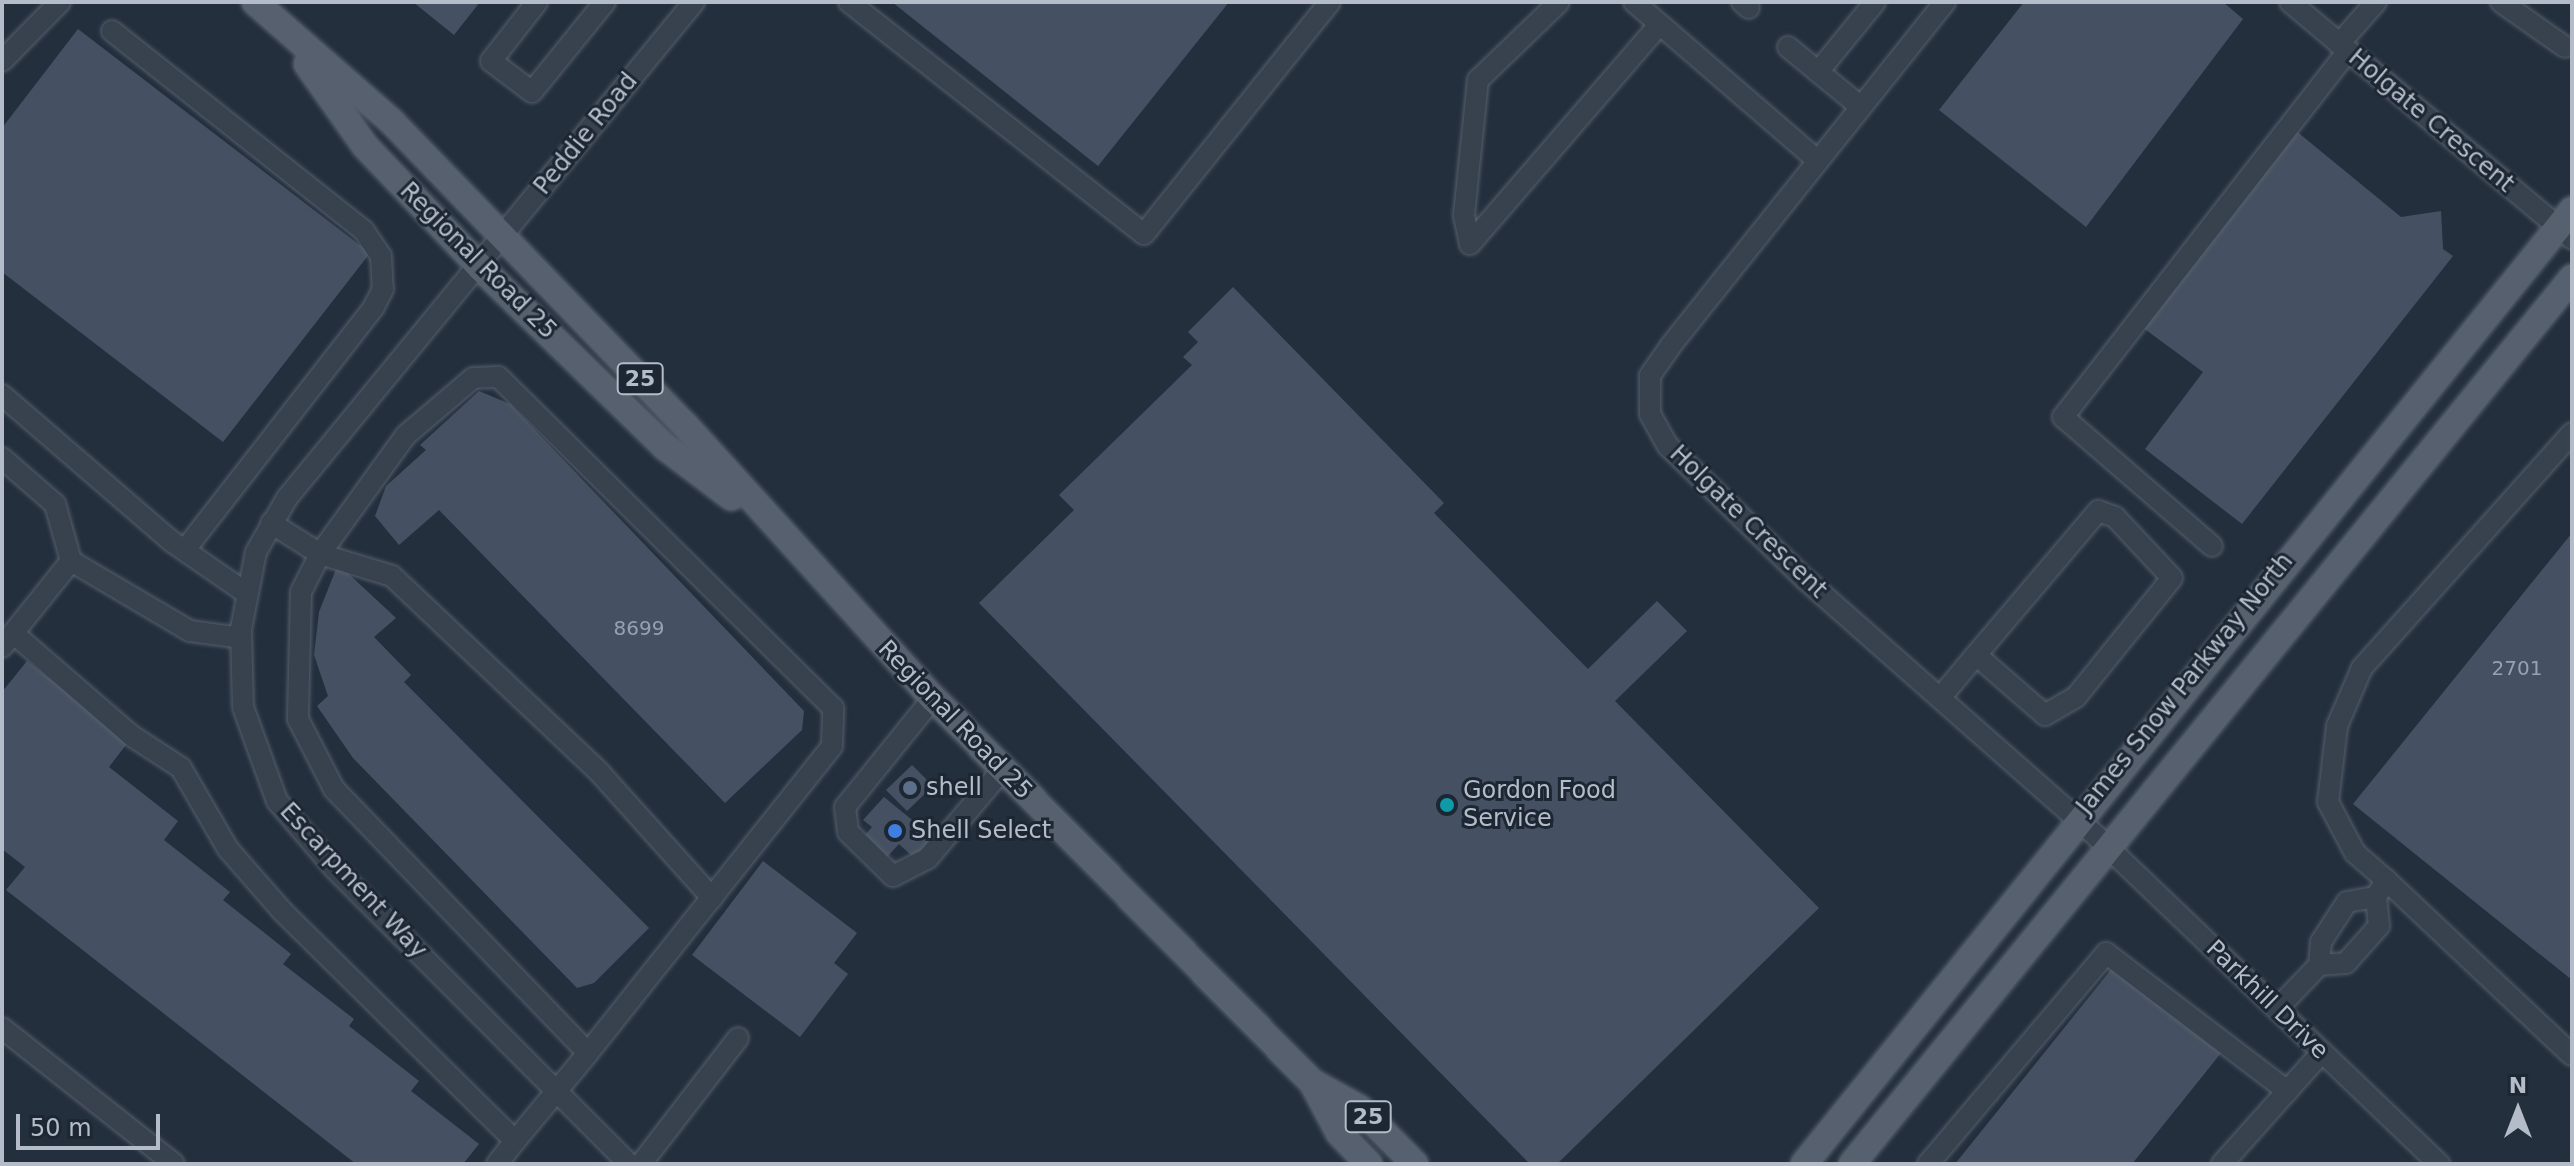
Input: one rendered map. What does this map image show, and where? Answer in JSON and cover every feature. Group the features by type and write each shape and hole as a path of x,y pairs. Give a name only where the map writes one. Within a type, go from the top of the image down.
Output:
{"main road":[{"name":"Regional Road 25","path":"255,2 286,34 392,122 686,426 769,526 933,698 1312,1082 1359,1108 1415,1164"},
{"name":"Regional Road 25","path":"286,34 365,146 481,268 665,447 769,526"},
{"name":"James Snow Parkway North","path":"1804,1164 2076,819 2566,225"},
{"name":"James Snow Parkway North","path":"1852,1164 2104,844 2572,278"},
{"name":"Regional Road 25","path":"1312,1082 1339,1133 1369,1164"}],"street":[{"path":"2,61 60,2"},
{"path":"537,2 491,61 532,92 605,2"},
{"name":"Peddie Road","path":"481,268 694,2"},
{"path":"849,2 1144,234 1330,2"},
{"path":"1559,2 1478,80 1464,215 1470,244 1657,27"},
{"path":"1634,2 1657,27 1818,161"},
{"path":"1818,72 1875,2"},
{"name":"Holgate Crescent","path":"1945,2 1650,376 1650,414 1668,446 1940,698 2104,844"},
{"path":"2212,546 2063,417 2376,2"},
{"path":"2501,2 2565,47"},
{"name":"Holgate Crescent","path":"2293,3 2566,225"},
{"path":"112,31 364,231 381,256 383,289 374,307 185,550"},
{"path":"1788,47 1861,107"},
{"name":"Escarpment Way","path":"481,268 271,523 246,593 241,638 243,707 277,801 629,1164"},
{"path":"497,1164 557,1092 712,898 832,746 833,708 498,377 473,378 406,435 320,554 301,592 298,719 334,789 588,1053"},
{"path":"2,395 185,550 246,593"},
{"path":"2572,433 2362,668 2337,726 2328,802 2355,853 2381,888 2572,1055"},
{"path":"2,458 55,504 71,561 190,631 241,638"},
{"path":"1940,698 1976,655 2098,511 2115,517 2172,578 2076,697 2045,715 1976,655"},
{"path":"271,523 320,554 392,576 600,773 712,898"},
{"path":"71,561 8,640 132,736 181,768 228,849 282,911 515,1141"},
{"path":"933,698 845,807 848,832 893,876 928,858 1003,769"},
{"name":"Parkhill Drive","path":"2104,844 2439,1164"},
{"path":"2277,1009 2319,965 2321,942 2347,902 2381,888"},
{"path":"2319,965 2346,963 2379,926 2381,888"},
{"path":"1928,1164 2097,959 2114,952 2287,1091"},
{"path":"2,1028 174,1164"},
{"path":"641,1164 738,1038"},
{"path":"2222,1164 2322,1052"}],"building":[{"path":"413,2 480,2 454,35"},
{"path":"892,2 1229,2 1098,166"},
{"path":"2024,2 2223,2 2243,19 2086,227 1939,110"},
{"path":"78,29 370,253 223,442 2,272 2,128"},
{"path":"2295,130 2401,217 2441,211 2443,249 2453,256 2242,524 2145,449 2203,372 2142,327"},
{"name":"Gordon Food Service","path":"1233,287 1444,503 1434,513 1588,669 1657,601 1687,631 1615,701 1819,908 1557,1164 1530,1164 979,603 1074,510 1059,495 1192,365 1183,357 1198,342 1188,332"},
{"path":"479,391 510,404 804,711 802,730 725,803 439,510 399,545 375,516 386,486 426,450 420,445"},
{"path":"2572,533 2572,980 2353,804"},
{"path":"338,564 396,618 374,637 411,675 404,682 649,928 594,983 577,988 353,758 317,706 328,696 314,655 319,612"},
{"path":"27,661 129,741 109,767 178,821 164,840 230,892 223,900 291,954 283,964 354,1019 349,1026 419,1081 411,1091 479,1144 463,1164 356,1164 6,890 25,867 2,849 2,692"},
{"name":"shell","path":"912,765 933,786 907,811 886,790"},
{"name":"Shell Select","path":"884,797 933,837 914,858 899,844 887,857 864,836 872,827 863,820"},
{"path":"763,861 857,933 834,963 848,974 800,1037 692,955"},
{"path":"2113,967 2221,1053 2132,1164 1955,1164"}],"place":[{"name":"shell","path":"910,788"},
{"name":"Gordon Food Service","path":"1447,805"},
{"name":"Shell Select","path":"895,831"}]}
